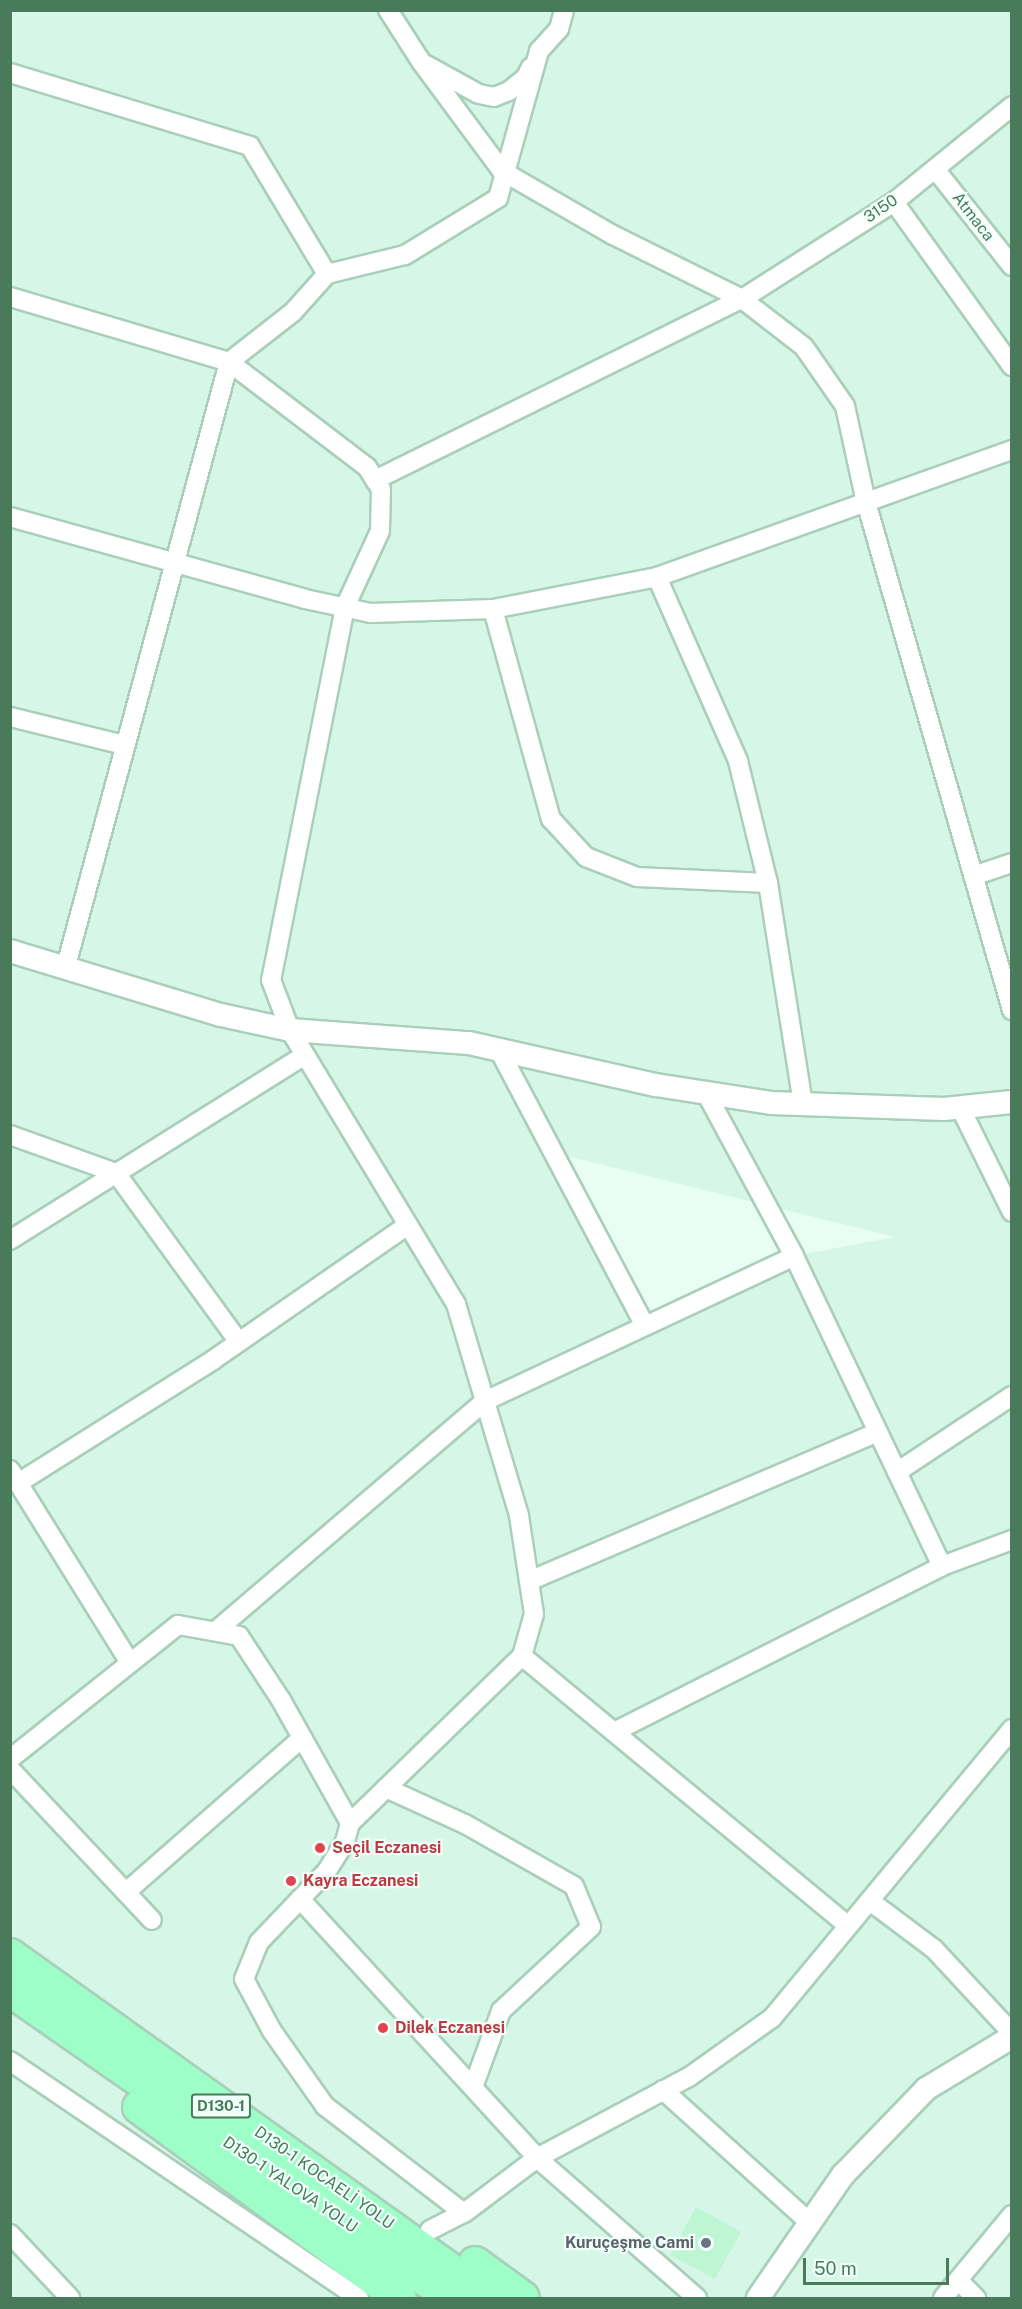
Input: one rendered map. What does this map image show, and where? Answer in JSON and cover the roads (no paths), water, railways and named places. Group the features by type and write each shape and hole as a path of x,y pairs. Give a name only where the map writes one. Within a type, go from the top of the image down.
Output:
{"highway":[{"name":"D130-1","path":"10,1955 29,1992"},
{"name":"D130-1 YALOVA YOLU","path":"29,1992 427,2253 452,2298"},
{"path":"29,1992 152,2043 427,2253 523,2298"},
{"path":"29,1992 118,2092 400,2298"},
{"name":"D130-1","path":"427,2253 490,2298"}],"street":[{"path":"388,10 422,63 502,171 611,234 742,298 804,346 845,406 866,502 1011,1010"},
{"path":"422,63 479,94 494,97 509,91 526,77 539,51 560,29 564,10"},
{"path":"66,966 229,362 293,312 327,274 405,255 498,198 502,171 513,150 539,51"},
{"path":"10,73 250,146 327,274"},
{"name":"3150","path":"375,480 742,298 894,202 1011,106"},
{"name":"Atmaca","path":"934,169 1011,266"},
{"path":"894,202 1011,366"},
{"path":"10,297 229,362 367,467 381,489 380,531 345,607 271,980 290,1030 456,1304 519,1516 534,1614 522,1656 350,1823 345,1842 326,1872 259,1942 244,1979 272,2031 325,2106 464,2213"},
{"path":"10,517 371,613 493,609 657,577 1011,450"},
{"path":"657,577 738,761 768,883 803,1105"},
{"path":"493,609 551,819 586,857 637,877 768,883"},
{"path":"10,717 124,745"},
{"path":"973,876 1011,863"},
{"path":"11,952 66,966 221,1015 290,1030 469,1043 706,1093 803,1105 960,1107 1011,1102"},
{"path":"500,1050 645,1326"},
{"path":"10,1240 305,1055"},
{"path":"706,1093 794,1256 942,1566"},
{"path":"960,1107 1011,1212"},
{"path":"10,1135 116,1173 239,1342"},
{"path":"130,1662 14,1477 239,1342 408,1224"},
{"path":"218,1629 485,1401 794,1256"},
{"path":"897,1472 1011,1396"},
{"path":"529,1581 878,1432"},
{"path":"614,1732 942,1566 1011,1540"},
{"path":"10,1760 178,1625 218,1629 239,1635 302,1738 350,1823"},
{"path":"522,1656 848,1926"},
{"path":"427,2253 464,2213 537,2158 663,2090 772,2018 1011,1729"},
{"path":"126,1892 302,1738"},
{"path":"10,1768 152,1920"},
{"path":"386,1788 465,1824 574,1886 591,1927 501,2011 473,2087"},
{"path":"300,1899 537,2158 698,2298"},
{"path":"758,2298 843,2175 926,2089 1011,2035 934,1949 870,1901"},
{"path":"10,2061 359,2298"},
{"path":"663,2090 810,2223"},
{"path":"943,2298 960,2282 1011,2215"},
{"path":"10,2234 70,2298"},
{"path":"960,2282 976,2298"}],"place":[{"name":"Seçil Eczanesi","path":"320,1848"},
{"name":"Kayra Eczanesi","path":"291,1881"},
{"name":"Dilek Eczanesi","path":"383,2028"},
{"name":"Kuruçeşme Cami","path":"706,2243"}]}
